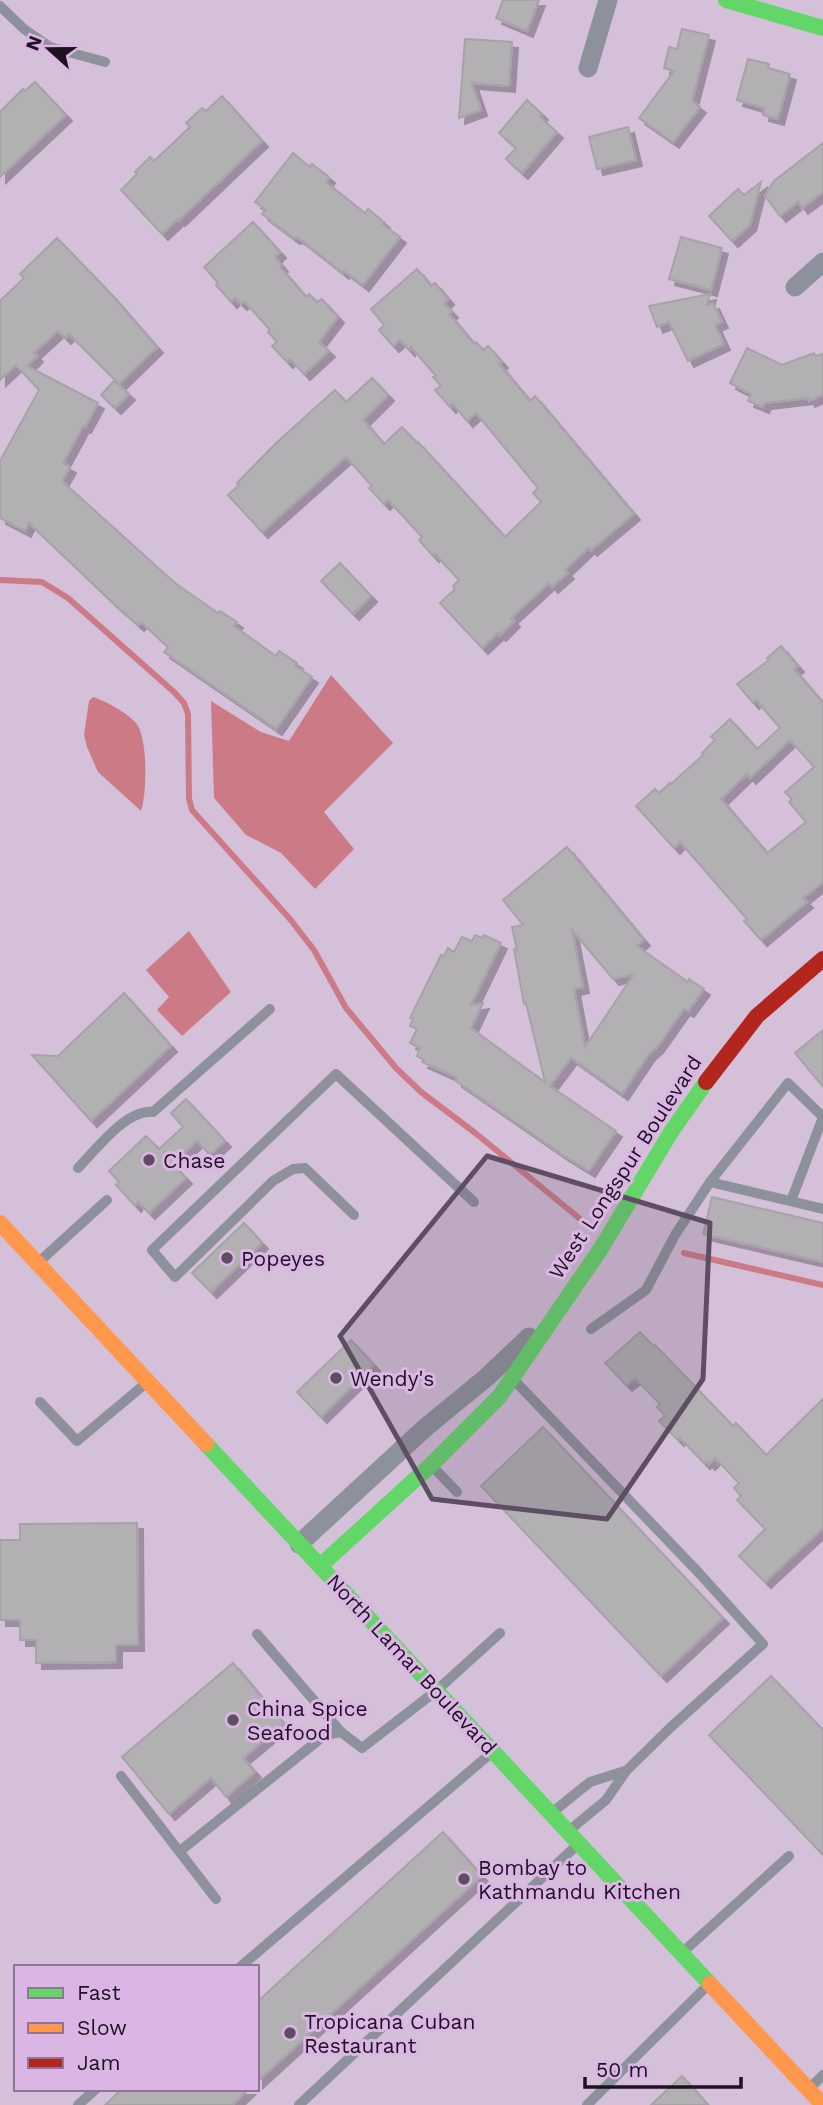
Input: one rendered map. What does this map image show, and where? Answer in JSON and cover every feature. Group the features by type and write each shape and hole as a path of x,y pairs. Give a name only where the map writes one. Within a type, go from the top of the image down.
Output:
{"main road":[{"path":"726,0 823,28"},
{"name":"West Longspur Boulevard","path":"320,1566 431,1465 499,1396 629,1204 671,1132 721,1060 757,1016 823,959"},
{"name":"North Lamar Boulevard","path":"0,1223 823,2105"}],"street":[{"path":"588,68 608,0"},
{"path":"795,287 823,262"},
{"name":"West Longspur Boulevard","path":"299,1544 556,1313"}],"lane":[{"path":"0,6 23,29 50,47 105,62"},
{"path":"78,1168 127,1119 139,1113 153,1112 270,1010"},
{"path":"354,1215 305,1168 293,1169 273,1181 175,1277 152,1250 336,1074 474,1202"},
{"path":"591,1329 646,1290 675,1235 710,1182 789,1083 823,1117 791,1201"},
{"path":"710,1182 823,1209"},
{"path":"37,1263 107,1200"},
{"path":"299,2105 573,1838 606,1800 626,1771 763,1644 512,1377"},
{"path":"40,1402 77,1441 148,1382"},
{"path":"431,1465 457,1492"},
{"path":"257,1634 341,1732 362,1748 436,1691 500,1633"},
{"path":"180,1851 325,1735 341,1732"},
{"path":"242,1965 493,1752"},
{"path":"551,1814 590,1782 626,1771"},
{"path":"121,1776 216,1899"},
{"path":"681,1954 789,1856"},
{"path":"587,2105 710,1984"},
{"path":"808,2090 823,2075"},
{"path":"78,2105 94,2091"}],"highlighted area":[{"path":"487,1156 710,1223 703,1379 607,1519 432,1499 340,1336"}],"shaded area":[{"path":"331,675 393,743 324,812 354,849 315,889 281,853 246,835 214,798 211,701 261,732 289,741"},
{"path":"93,697 122,711 140,730 145,766 141,811 98,772 87,747 84,735 89,701"},
{"path":"189,931 231,992 182,1036 157,1010 169,997 146,970"}],"building":[{"path":"503,0 539,0 527,31 496,18"},
{"path":"682,29 709,35 692,101 700,107 673,142 639,118 674,71 664,68 669,47 677,49"},
{"path":"465,39 512,42 509,86 472,83 481,110 459,118"},
{"path":"748,59 769,64 768,68 790,74 778,119 763,115 764,108 737,100"},
{"path":"35,82 66,115 0,177 0,112 23,89 25,91"},
{"path":"222,96 262,141 162,234 121,190 150,157 154,161 190,127 186,123 202,108 206,111"},
{"path":"527,100 542,114 540,117 557,132 522,173 506,159 516,148 499,133"},
{"path":"628,127 636,160 597,169 589,137"},
{"path":"823,143 823,192 802,208 798,202 780,216 765,196 774,181"},
{"path":"293,153 310,167 312,164 329,177 326,182 365,213 368,209 400,237 363,285 262,214 266,210 255,202"},
{"path":"761,182 750,225 732,241 709,216 738,189 744,195"},
{"path":"253,222 280,252 275,257 282,266 280,267 306,297 309,294 317,302 322,299 338,317 319,342 329,351 304,374 290,359 287,362 272,346 277,342 268,332 270,330 244,301 241,304 235,298 231,302 204,267"},
{"path":"681,237 722,248 711,290 669,279"},
{"path":"57,238 157,347 119,384 69,334 65,338 58,331 34,353 37,356 27,366 98,403 63,463 70,467 62,481 175,583 218,613 220,611 237,622 234,626 276,656 279,651 297,663 295,666 312,677 276,729 164,652 168,647 141,622 138,625 114,604 29,523 25,531 0,518 0,461 39,390 16,365 0,380 0,301 24,278 20,274"},
{"path":"417,269 431,286 435,283 448,299 444,303 452,312 449,314 474,344 476,342 483,350 488,346 502,362 499,364 530,401 535,396 634,514 591,550 589,547 565,570 568,573 552,587 549,583 511,618 514,621 500,635 498,633 482,648 440,603 455,589 453,586 459,580 435,554 433,556 419,540 422,537 388,500 384,504 369,488 372,486 346,457 262,532 228,495 274,445 335,390 346,402 372,378 388,395 363,420 384,444 402,427 505,537 541,502 533,493 538,488 476,413 467,421 453,404 450,407 435,390 441,386 433,377 436,376 411,347 409,350 400,340 393,346 379,330 384,325 371,309"},
{"path":"710,294 707,305 713,303 722,322 715,325 724,344 688,361 669,322 657,327 649,306"},
{"path":"747,348 782,365 814,353 815,356 823,354 823,395 809,401 808,398 765,403 763,407 748,401 751,394 730,383"},
{"path":"114,381 129,394 115,408 101,395"},
{"path":"340,563 371,596 353,614 321,581"},
{"path":"781,646 798,666 794,669 823,703 823,882 803,898 807,902 761,940 744,921 747,919 680,842 674,848 636,806 655,789 659,793 671,784 704,754 702,753 715,740 711,737 730,719 757,749 780,728 756,700 753,703 737,684 769,660 767,658","holes":["790,740 814,767 785,792 792,799 789,802 806,822 767,853 721,799 747,774 750,778"]},
{"path":"567,847 644,940 637,946 688,982 689,979 704,989 688,1011 684,1009 622,1094 571,1058 550,1086 616,1131 589,1171 456,1081 458,1078 422,1062 424,1060 417,1056 420,1048 410,1043 417,1029 410,1026 413,1019 410,1018 441,955 444,956 448,948 454,952 462,937 472,941 475,935 482,938 484,935 501,943 471,1005 483,1003 471,1028 545,1082 526,1003 524,1004 514,949 517,950 512,927 523,925 503,900","holes":["572,930 613,979 634,974 585,1047 574,989 583,987"]},
{"path":"124,993 171,1046 91,1121 32,1055 58,1056"},
{"path":"823,1030 823,1087 795,1053"},
{"name":"Chase","path":"186,1099 225,1141 210,1155 197,1141 173,1164 186,1178 149,1213 138,1202 135,1206 116,1185 119,1182 109,1171 146,1136 159,1149 183,1127 171,1113"},
{"path":"712,1197 823,1223 823,1262 703,1234"},
{"name":"Popeyes","path":"244,1223 262,1243 211,1292 192,1273"},
{"path":"640,1332 733,1426 736,1423 766,1455 823,1399 823,1528 765,1582 739,1556 765,1529 737,1500 741,1496 734,1488 739,1483 715,1458 709,1464 706,1461 704,1463 659,1421 665,1416 657,1407 660,1404 635,1378 626,1385 605,1363"},
{"name":"Wendy's","path":"351,1340 374,1365 321,1417 297,1392"},
{"path":"543,1427 723,1618 661,1676 481,1486"},
{"path":"137,1523 138,1645 116,1645 116,1662 36,1663 36,1640 20,1640 20,1620 0,1620 0,1540 20,1540 20,1524"},
{"path":"233,1663 284,1724 243,1758 255,1772 226,1797 211,1778 169,1814 122,1757"},
{"path":"771,1676 823,1730 823,1855 709,1735"},
{"path":"443,1832 482,1876 259,2080 259,2000"},
{"path":"682,2076 708,2105 651,2105"},
{"path":"120,2091 247,2091 232,2105 105,2105"}],"waterway":[{"path":"0,580 42,582 68,598 184,703 188,714 189,799 192,810 290,919 314,950 346,1008 396,1068 421,1092 579,1218"},
{"path":"684,1253 823,1285"}],"traffic: fast":[{"path":"726,0 823,28"},
{"path":"320,1566 431,1465 499,1397 600,1250 671,1132 706,1082"},
{"path":"206,1444 710,1984"}],"traffic: slow":[{"path":"0,1223 206,1444"},
{"path":"710,1984 823,2105"}],"traffic: jam":[{"path":"706,1082 757,1016 823,959"}],"place":[{"name":"Chase","path":"149,1160"},
{"name":"Popeyes","path":"227,1258"},
{"name":"Wendy's","path":"336,1378"},
{"name":"China Spice Seafood","path":"233,1720"},
{"name":"Bombay to Kathmandu Kitchen","path":"464,1879"},
{"name":"Tropicana Cuban Restaurant","path":"290,2033"}]}
